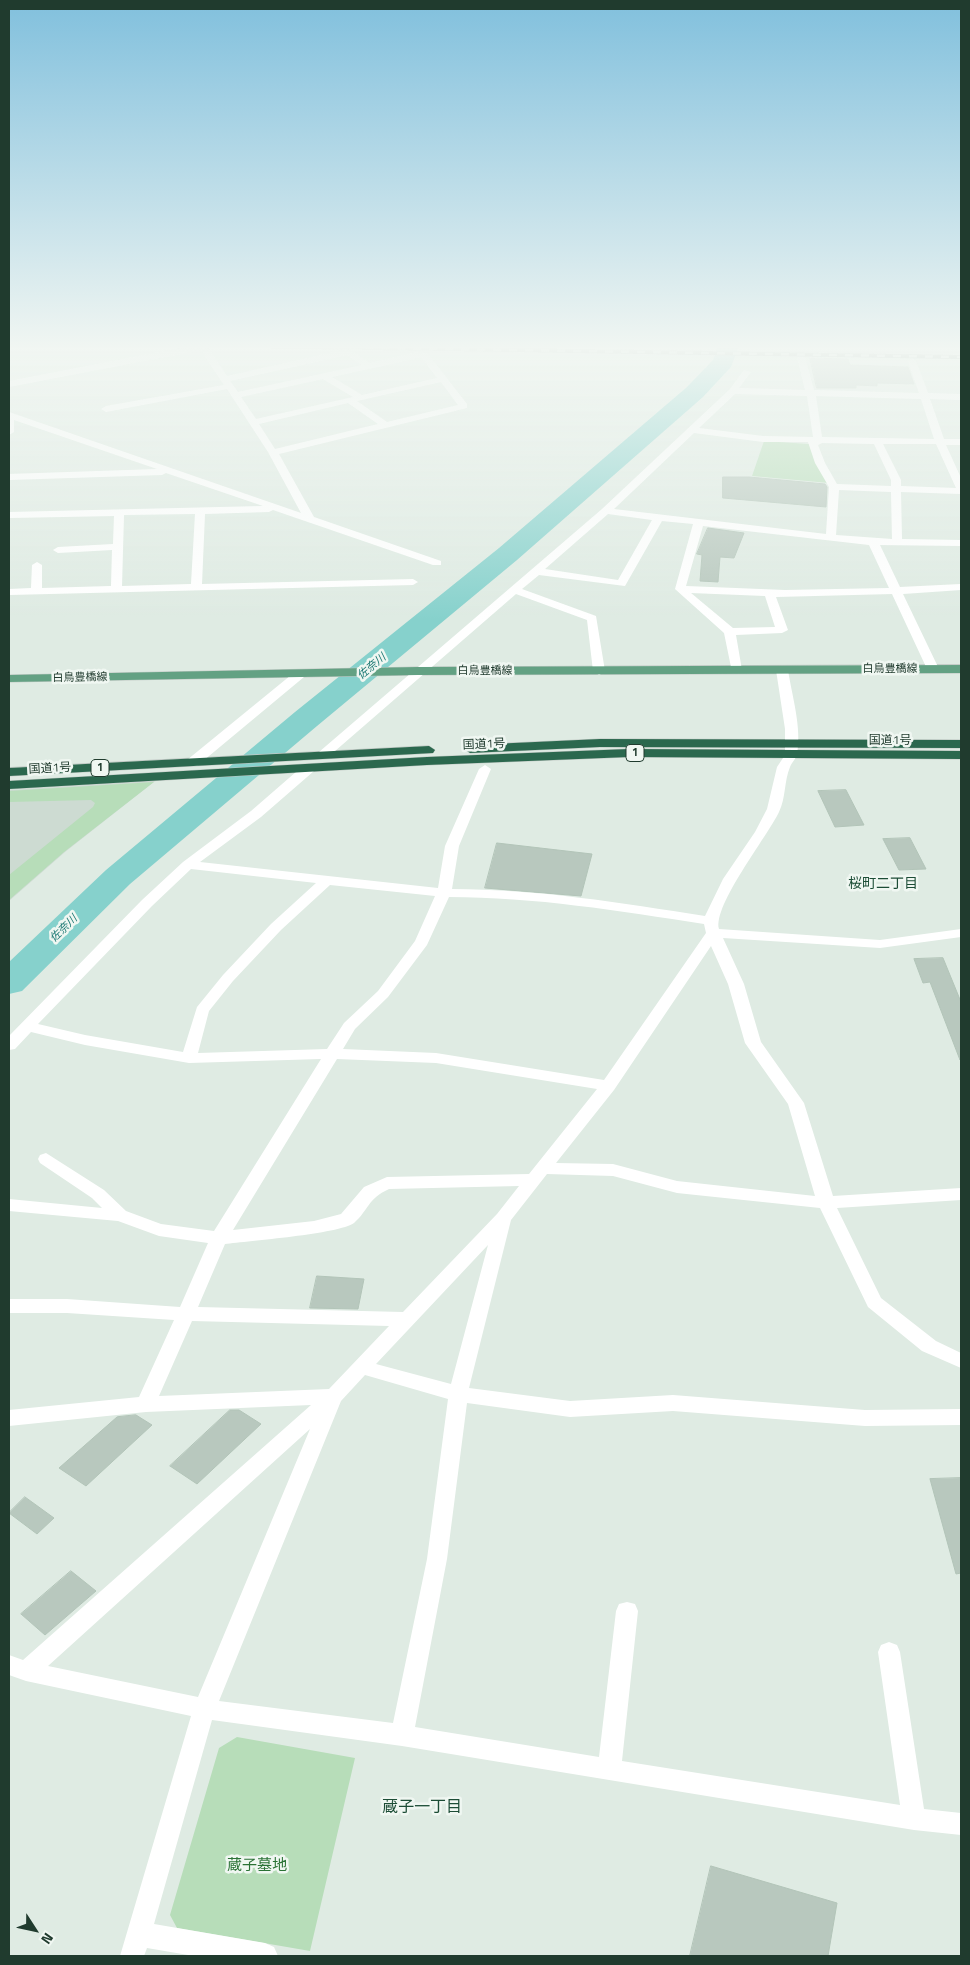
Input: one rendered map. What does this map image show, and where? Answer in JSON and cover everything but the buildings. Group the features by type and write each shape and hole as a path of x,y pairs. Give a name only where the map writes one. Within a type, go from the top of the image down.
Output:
{"highway":[{"name":"国道1号","path":"9,772 323,755 600,743 961,755"},
{"name":"国道1号","path":"9,785 427,760 961,744"}],"main road":[{"name":"白鳥豊橋線","path":"9,679 418,671 961,669"}],"street":[{"path":"75,438 437,563"},
{"path":"264,438 310,519"},
{"path":"273,452 332,438"},
{"path":"323,755 418,671 606,511 685,438"},
{"path":"753,438 815,441 961,442"},
{"path":"815,438 820,463 834,487 831,538"},
{"path":"834,487 897,490 961,489 939,438"},
{"path":"878,442 896,480 898,542"},
{"path":"9,477 170,471"},
{"path":"9,515 281,509"},
{"path":"196,588 200,511"},
{"path":"606,511 698,524 873,542 961,543"},
{"path":"116,590 119,513"},
{"path":"536,571 621,584 658,518"},
{"path":"680,588 698,524"},
{"path":"873,542 898,591 933,669"},
{"path":"58,550 118,546"},
{"path":"36,591 37,564"},
{"path":"9,592 413,582"},
{"path":"680,588 770,595 961,587"},
{"path":"680,588 730,632 736,670"},
{"path":"514,590 592,618 599,671"},
{"path":"730,632 782,630 770,595"},
{"path":"17,1668 334,1396 405,1319 503,1218 608,1086 712,927 730,879 762,832 774,809 783,767 791,749 782,670"},
{"path":"192,763 300,674"},
{"path":"9,1045 146,904 188,865 256,814 309,768"},
{"path":"146,1404 219,1238 334,1054 349,1026 383,994 422,942 444,893 452,846 484,769"},
{"path":"188,865 325,882 444,893 491,893 585,902 712,927 880,944 961,933"},
{"path":"189,1058 202,1010 228,978 276,927 325,882"},
{"path":"712,927 736,984 753,1042 796,1103 826,1203 874,1302 929,1346 961,1361"},
{"path":"27,1026 85,1040 189,1058 334,1054 436,1058 608,1086"},
{"path":"46,1159 98,1194 120,1215"},
{"path":"9,1205 16,1204 120,1215 159,1230 219,1238 314,1226 347,1219 370,1191 387,1183 538,1174 613,1170 677,1187 826,1203 961,1194"},
{"path":"402,1735 437,1559 458,1394 503,1218"},
{"path":"9,1306 67,1306 184,1314 405,1319"},
{"path":"362,1367 458,1394 570,1409 672,1403 865,1418 961,1417"},
{"path":"9,1418 146,1404 334,1396"},
{"path":"265,1956 135,1945 204,1709 266,1553 334,1396"},
{"path":"609,1770 627,1611"},
{"path":"889,1652 914,1819"},
{"path":"17,1668 204,1709 402,1735 914,1819 961,1824"}],"shaded area":[{"path":"155,781 65,852 9,901 9,790"}],"green space":[{"path":"764,441 809,444 829,483 752,476"},
{"path":"154,782 64,852 9,900 9,875 93,807 95,803 91,800 9,802 9,791"},
{"name":"蔵子墓地","path":"237,1737 355,1758 310,1951 177,1928 170,1915 219,1748"}],"waterway":[{"name":"佐奈川","path":"9,983 118,877 306,719 508,554 642,438"}],"district":[{"name":"桜町二丁目","path":"883,885"},
{"name":"蔵子一丁目","path":"422,1808"}]}
